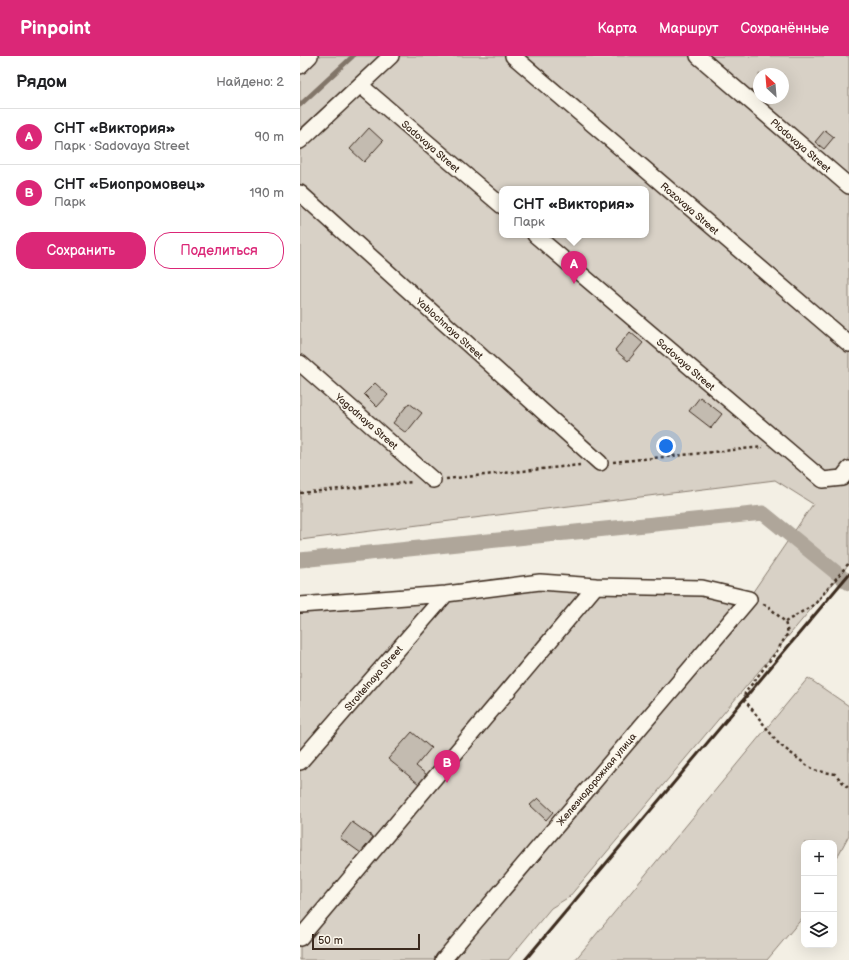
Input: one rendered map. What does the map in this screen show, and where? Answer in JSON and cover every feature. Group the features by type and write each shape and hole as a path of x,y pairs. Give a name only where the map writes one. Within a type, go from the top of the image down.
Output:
{"street":[{"path":"300,66 310,56"},
{"path":"300,142 391,56"},
{"name":"Rozovaya Street","path":"513,56 849,344"},
{"name":"Plodovaya Street","path":"698,56 849,186"},
{"name":"Sadovaya Street","path":"360,85 499,203"},
{"name":"Yablochnaya Street","path":"300,193 600,463"},
{"name":"Sadovaya Street","path":"539,238 823,480 845,474"},
{"name":"Yagodnaya Street","path":"300,363 434,480"},
{"path":"300,605 446,594 540,582 596,586 702,588 748,599"},
{"path":"300,938 596,586"},
{"name":"Stroitelnaya Street","path":"300,762 446,594"},
{"name":"Железнодорожная улица","path":"443,960 748,599"}],"path":[{"path":"300,493 782,445"},
{"path":"785,622 815,604 849,563"},
{"path":"748,599 767,605 785,622 788,633 777,651 745,693 744,699 779,744 813,770 835,774 849,789"}],"shaded area":[{"path":"300,56 849,56 849,564 569,897 551,908 508,960 300,960 300,605 540,582 748,599 813,504 775,480 300,540"},
{"path":"808,678 849,706 849,835 837,857 837,840 801,840 801,920 767,960 575,960"}],"building":[{"path":"369,128 383,141 364,162 350,149"},
{"path":"825,130 834,137 824,149 815,142"},
{"path":"630,332 643,343 628,361 615,350"},
{"path":"375,383 388,395 377,407 364,394"},
{"path":"700,397 722,414 711,428 689,411"},
{"path":"409,403 422,413 406,433 393,423"},
{"path":"412,732 431,748 416,766 427,775 419,784 388,759"},
{"path":"538,798 553,812 546,820 530,805"},
{"path":"352,822 373,837 361,853 340,838"}],"waterway":[{"path":"300,105 353,56"},
{"path":"300,560 763,513 849,583"}],"railway":[{"path":"525,960 849,574"}],"place":[{"name":"СНТ «Виктория»","path":"574,284"},
{"name":"СНТ «Биопромовец»","path":"447,783"}]}
